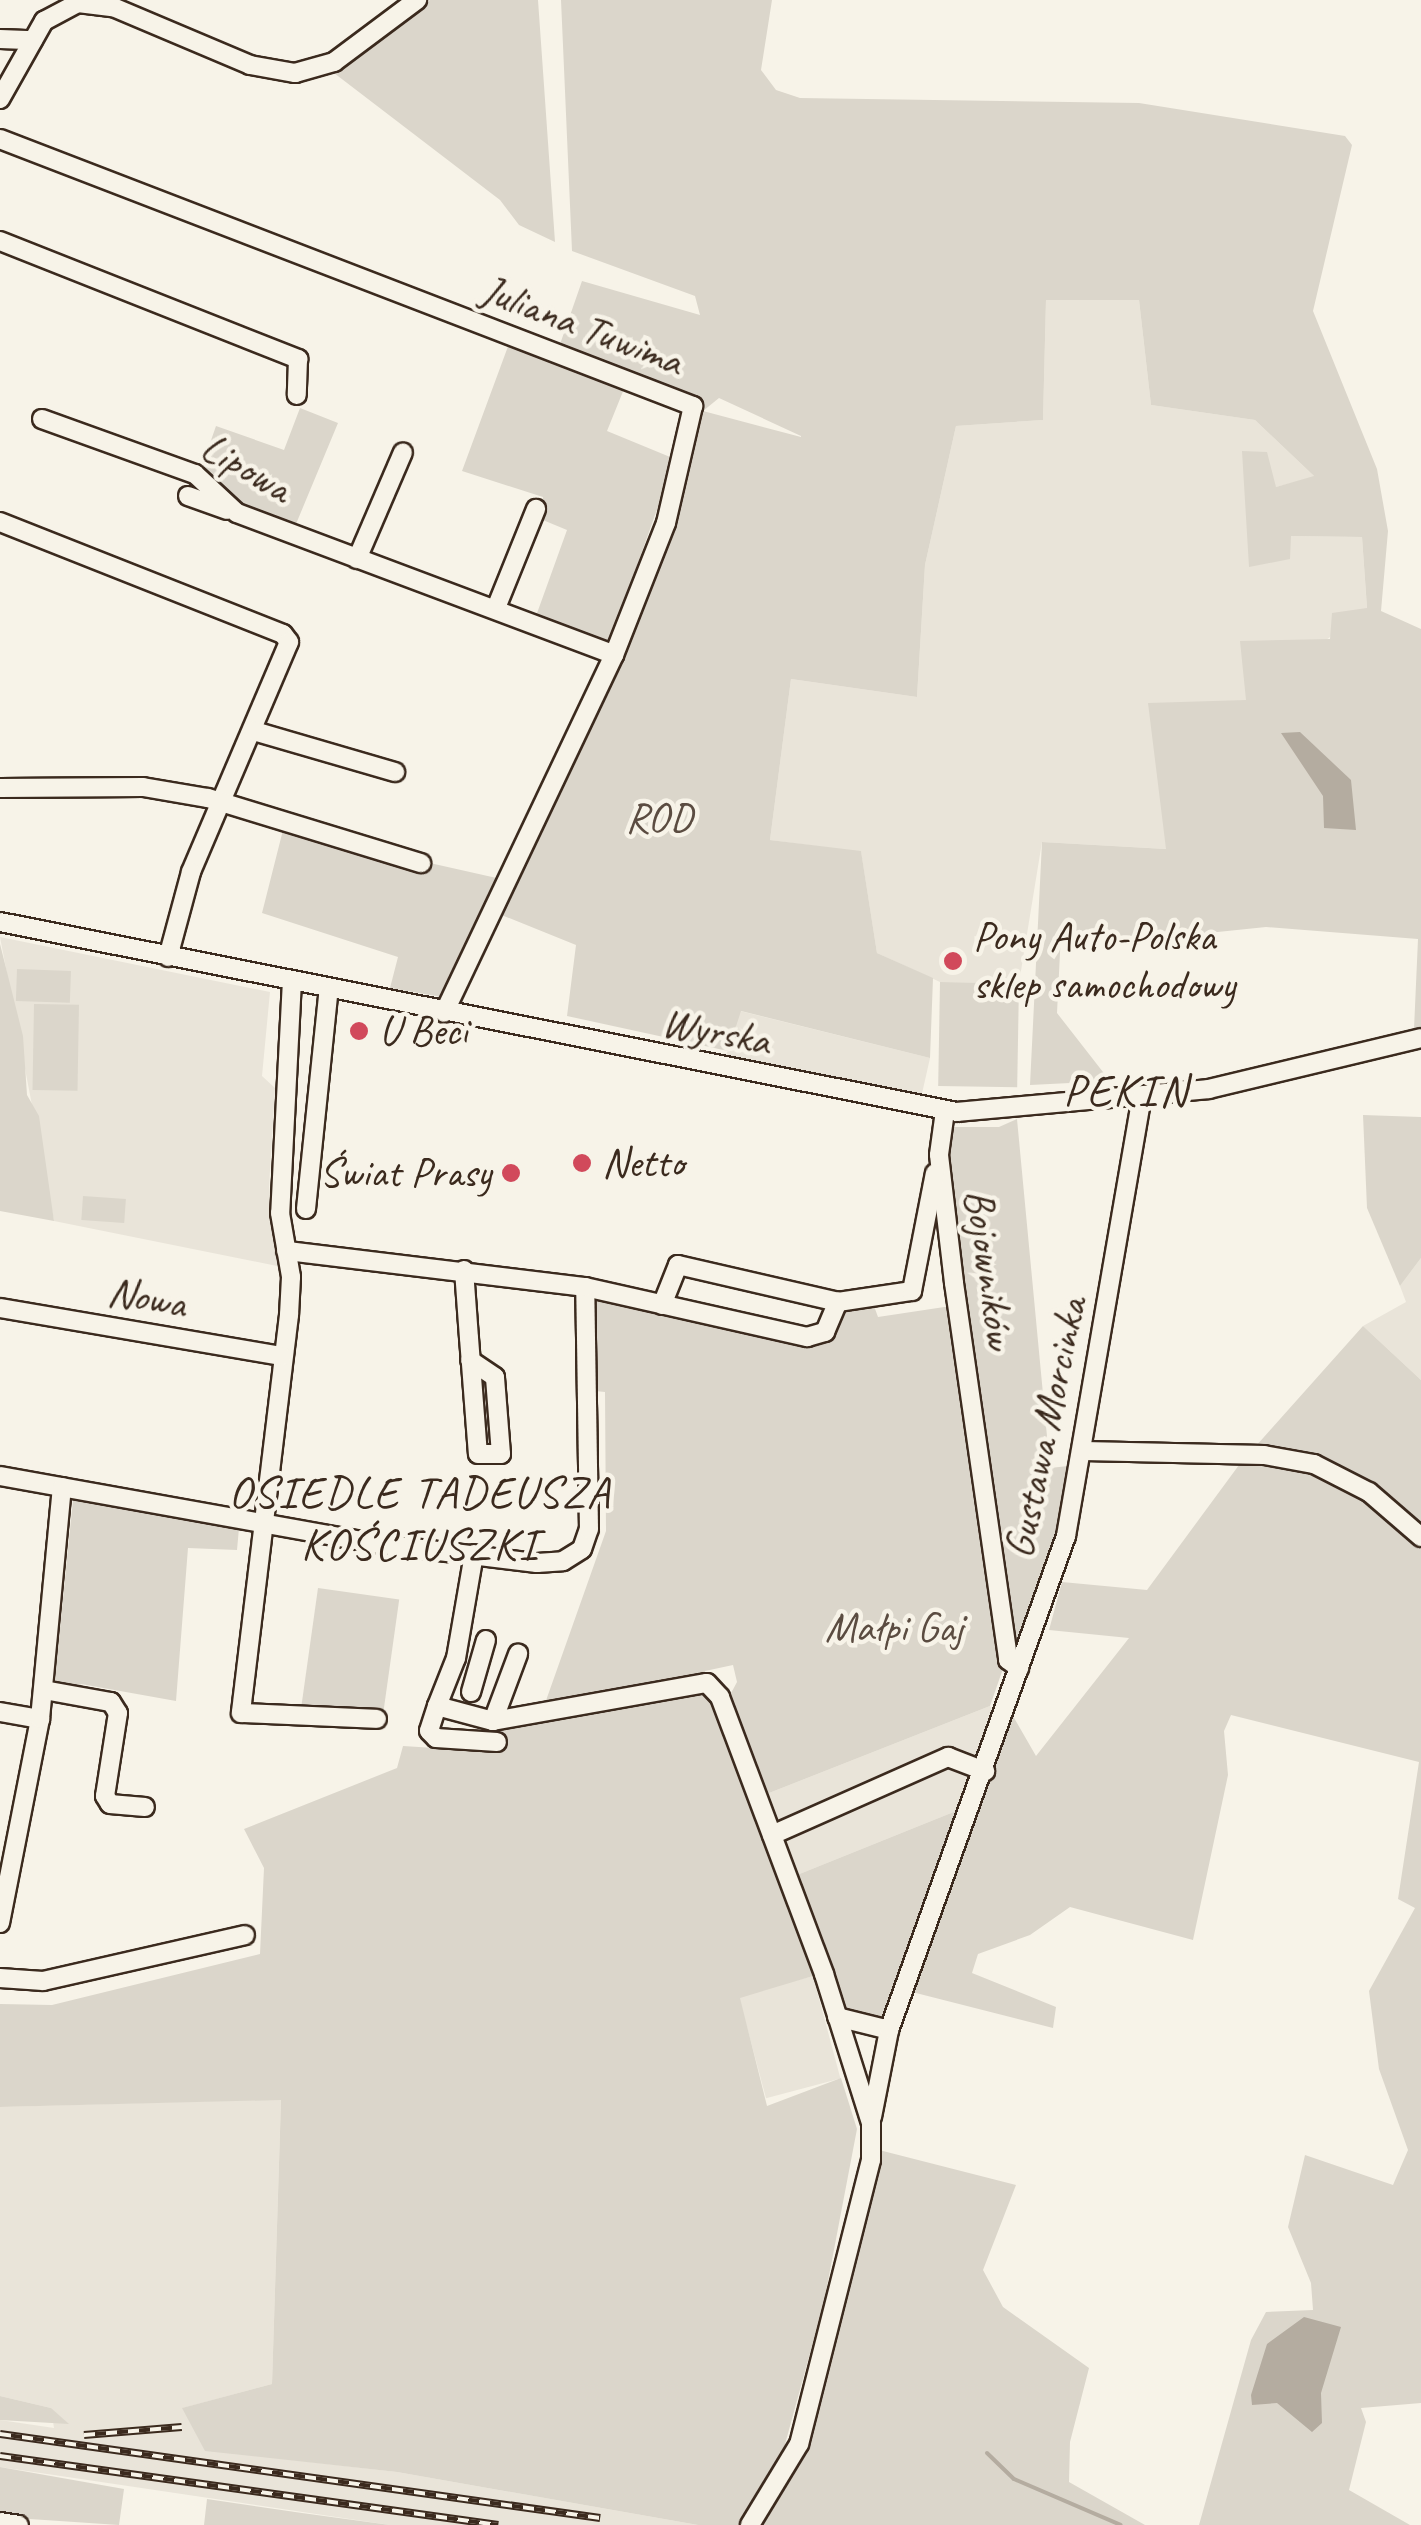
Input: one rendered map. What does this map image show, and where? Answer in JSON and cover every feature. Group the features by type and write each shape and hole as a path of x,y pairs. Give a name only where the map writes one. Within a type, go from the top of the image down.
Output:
{"street":[{"path":"0,99 44,20 78,1 113,7 250,65 295,72 334,62 416,0"},
{"path":"0,39 32,40"},
{"name":"Juliana Tuwima","path":"0,139 693,406 666,523 614,654 444,1013"},
{"path":"0,241 298,359 297,395"},
{"name":"Lipowa","path":"42,419 195,474 237,513 614,654"},
{"path":"357,559 403,452"},
{"path":"188,496 237,513"},
{"path":"496,608 536,509"},
{"path":"0,522 283,634 286,655 192,872 168,957"},
{"path":"254,730 395,772"},
{"path":"0,788 122,784 222,806 421,863"},
{"name":"Wyrska","path":"0,922 945,1111 1142,1097 1231,1084 1355,1049 1421,1038"},
{"path":"292,980 280,1213 290,1277 241,1713 377,1719"},
{"path":"306,1209 329,988"},
{"name":"Gustawa Morcinka","path":"871,2123 889,2030 1066,1536 1084,1451 1142,1097"},
{"name":"Bojowników","path":"945,1111 938,1155 1008,1660 1020,1668"},
{"path":"662,1304 678,1265 838,1302 912,1291 938,1155"},
{"path":"286,1251 585,1287 807,1338 824,1332 838,1302"},
{"path":"464,1270 470,1360 478,1454 501,1454 494,1376 470,1360"},
{"path":"0,1476 263,1524 536,1563 563,1561 582,1549 589,1528 585,1287"},
{"name":"Nowa","path":"0,1308 282,1356"},
{"path":"1084,1451 1264,1455 1314,1464 1369,1492 1421,1537"},
{"path":"0,1924 40,1719 62,1487"},
{"path":"474,1554 445,1685 430,1731 436,1738 497,1742"},
{"path":"445,1685 477,1693 486,1640"},
{"path":"492,1721 518,1654"},
{"path":"437,1706 492,1721 707,1683 720,1697 837,2017 871,2123 871,2160 799,2444 750,2525"},
{"path":"44,1690 111,1702 118,1712 106,1796 110,1804 145,1807"},
{"path":"0,1712 40,1719"},
{"path":"772,1835 948,1756 986,1768"},
{"path":"0,1978 43,1981 244,1935"},
{"path":"837,2017 889,2030"},
{"path":"0,2522 19,2525"}],"shaded area":[{"path":"1046,300 1139,300 1151,405 1255,420 1315,477 1276,487 1243,451 1291,536 1362,537 1367,609 1247,700 1167,849 1042,842 1019,983 940,982 877,953 861,852 770,840 791,679 917,697 925,565 956,426 1043,420"},
{"path":"1300,732 1351,780 1356,830 1324,828 1323,796 1281,733"},
{"path":"0,937 270,992 262,1076 275,1088 269,1187 282,1267 54,1221"},
{"path":"740,1011 930,1058 921,1098 726,1056"},
{"path":"1421,1258 1421,1380 1363,1326 1406,1302 1400,1286"},
{"path":"990,1706 996,1717 961,1809 797,1875 764,1795"},
{"path":"813,1976 840,2078 766,2098 739,1996"},
{"path":"281,2099 272,2384 183,2408 205,2450 397,2472 698,2525 390,2525 0,2467 0,2420 54,2428 51,2408 0,2396 0,2107"},
{"path":"1304,2317 1341,2327 1321,2393 1322,2423 1312,2432 1277,2403 1252,2405 1251,2395 1267,2344"}],"green space":[{"path":"430,0 538,0 555,242 519,225 500,200 334,73"},
{"name":"ROD","path":"561,0 772,0 761,70 776,90 800,98 1139,103 1345,136 1352,145 1313,311 1377,469 1388,531 1381,611 1421,629 1421,1027 1414,1029 1418,939 1266,927 1111,943 1061,933 1057,1013 1110,1081 1030,1085 1042,842 1166,849 1148,703 1246,700 1240,641 1330,639 1332,613 1367,608 1362,537 1291,536 1290,559 1249,567 1242,451 1267,452 1276,487 1314,476 1255,420 1151,405 1139,300 1046,300 1043,420 956,426 925,565 917,697 791,679 770,840 861,851 877,953 933,978 930,1058 741,1011 728,1051 567,1016 576,945 499,914 619,656 701,411 558,350 582,281 700,315 695,296 572,251","holes":["719,398 801,437 703,411"]},
{"path":"510,341 626,384 607,431 675,459 608,647 536,616 567,530 538,518 543,497 462,471"},
{"path":"300,408 338,423 296,524 212,497 201,469 216,426 284,450"},
{"path":"283,830 501,879 442,997 390,988 398,957 262,913"},
{"path":"0,944 23,1036 27,1095 39,1116 54,1221 0,1211"},
{"path":"17,969 71,971 70,1003 16,1001"},
{"path":"940,982 1019,983 1017,1087 938,1086"},
{"path":"34,1004 79,1005 77,1091 32,1090"},
{"path":"1363,1115 1421,1117 1421,1258 1400,1286 1367,1208"},
{"path":"1017,1119 1050,1468 1077,1465 1021,1646 1012,1642 945,1161 953,1127 999,1127"},
{"path":"83,1196 126,1199 124,1223 81,1220"},
{"name":"Małpi Gaj","path":"590,1296 813,1345 830,1336 842,1307 874,1306 878,1317 951,1306 1006,1660 990,1706 764,1795 729,1697 737,1682 733,1665 705,1671 707,1680 543,1709 606,1531 605,1392 595,1391"},
{"path":"1363,1326 1421,1380 1421,2403 1361,2408 1366,2422 1349,2490 1410,2525 1199,2525 1251,2340 1266,2312 1313,2310 1311,2283 1288,2227 1305,2155 1393,2185 1408,2150 1379,2069 1369,1991 1415,1908 1398,1899 1419,1762 1231,1715 1224,1731 1228,1775 1193,1940 1070,1907 1030,1935 978,1954 972,1973 1056,2007 1053,2028 912,1992 921,1970 903,1974 887,2025 841,2014 797,1875 961,1809 986,1788 1013,1716 1036,1756 1129,1638 1049,1630 1062,1582 1147,1590 1239,1465"},
{"path":"73,1500 239,1528 237,1550 188,1548 176,1701 81,1684 75,1693 54,1687"},
{"path":"318,1588 399,1599 382,1723 301,1712"},
{"path":"703,1693 717,1707 813,1976 740,1998 767,2106 841,2078 857,2129 824,2302 784,2448 740,2525 698,2525 397,2472 205,2451 182,2408 272,2384 281,2100 0,2107 0,2004 52,2005 260,1954 264,1868 244,1829 397,1768 403,1746 498,1752 500,1724"},
{"path":"879,2150 1016,2185 983,2270 1003,2307 1089,2368 1070,2442 1069,2482 1145,2525 758,2525 812,2427"},
{"path":"0,2396 51,2408 69,2424 0,2420"},
{"path":"0,2467 124,2489 119,2525 0,2517"},
{"path":"207,2499 302,2513 390,2525 204,2525"}],"waterway":[{"path":"987,2453 1014,2479 1121,2525"}],"railway":[{"path":"84,2435 182,2427"},
{"path":"0,2434 600,2518"},
{"path":"0,2456 498,2525"}],"place":[{"name":"Pony Auto-Polska sklep samochodowy","path":"953,961"},
{"name":"U Beci","path":"359,1031"},
{"name":"Netto","path":"582,1163"},
{"name":"Świat Prasy","path":"511,1173"}],"district":[{"name":"PEKIN","path":"1126,1091"},
{"name":"OSIEDLE TADEUSZA KOŚCIUSZKI","path":"420,1519"}]}
